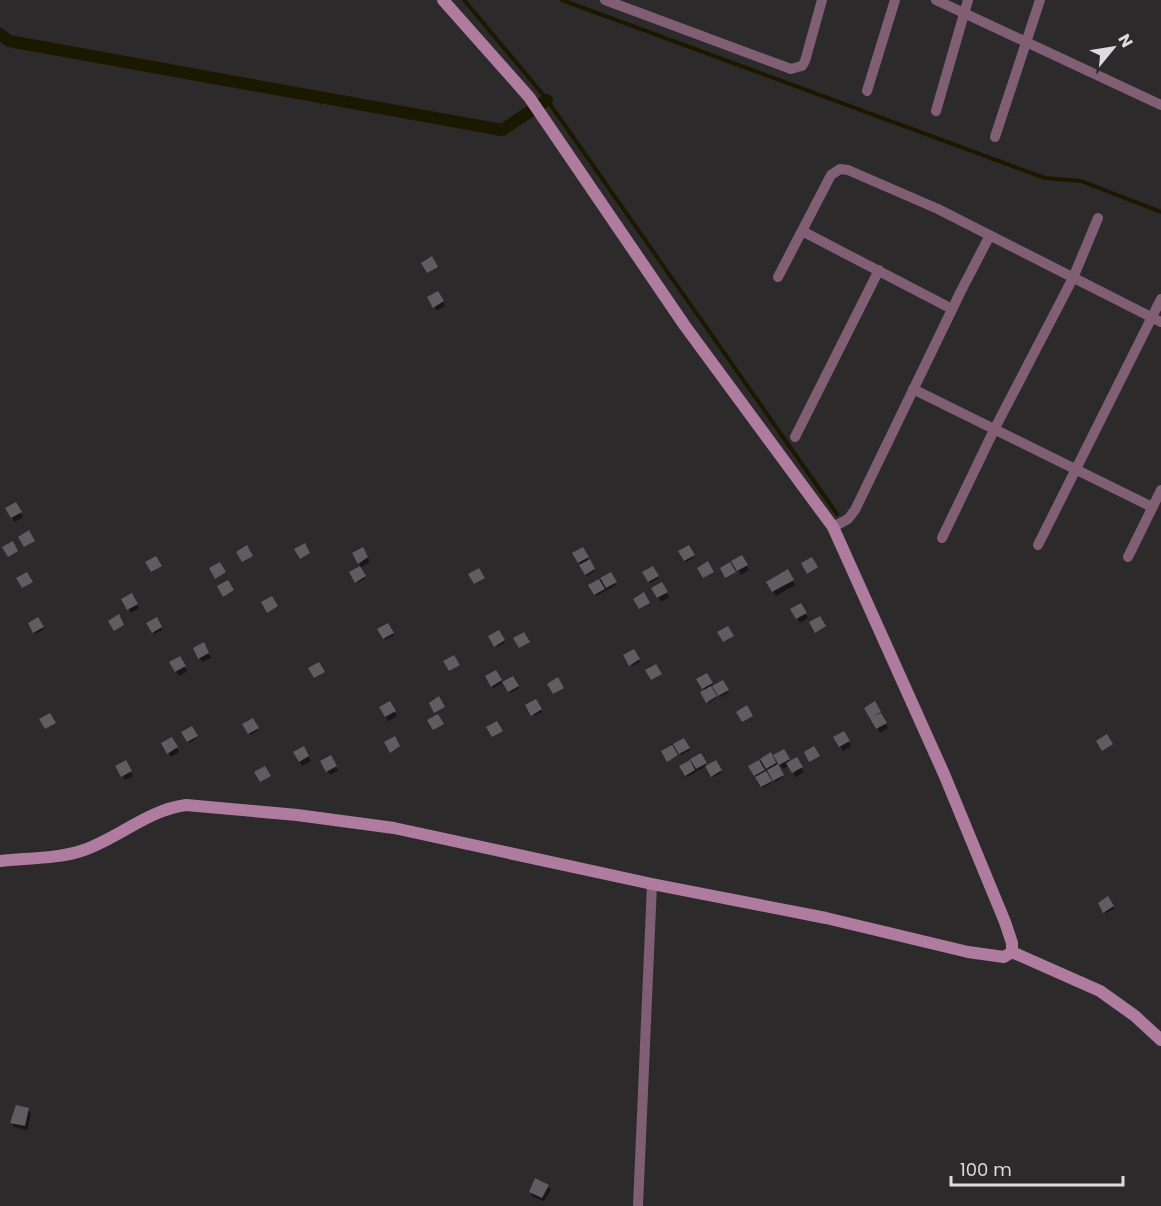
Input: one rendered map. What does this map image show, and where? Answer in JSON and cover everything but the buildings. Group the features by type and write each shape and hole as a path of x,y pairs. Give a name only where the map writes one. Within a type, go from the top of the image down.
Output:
{"main road":[{"path":"443,0 529,98 685,326 839,524 1005,922 1012,943 1012,952"},
{"path":"0,861 68,854 84,850 155,812 186,805 372,824 652,884 826,918 968,952 1004,957 1012,952"},
{"path":"1012,952 1100,991 1135,1016 1161,1040"}],"street":[{"path":"605,0 791,69 802,66 805,61 822,0"},
{"path":"867,91 895,0"},
{"path":"936,0 1161,105"},
{"path":"936,111 968,0"},
{"path":"995,137 1040,0"},
{"path":"778,278 831,175 840,169 848,170 938,210 1156,320"},
{"path":"942,538 995,428 1073,278 1098,218"},
{"path":"802,231 952,309"},
{"path":"839,524 855,510 989,237"},
{"path":"795,437 879,270"},
{"path":"1038,545 1156,320 1161,299"},
{"path":"913,389 1152,507"},
{"path":"1128,557 1161,490"},
{"path":"638,1206 652,884"}],"waterway":[{"path":"464,0 545,97 837,514"},
{"path":"562,0 1045,178 1081,181 1161,212"},
{"path":"0,34 9,41 502,130 547,100"}]}
